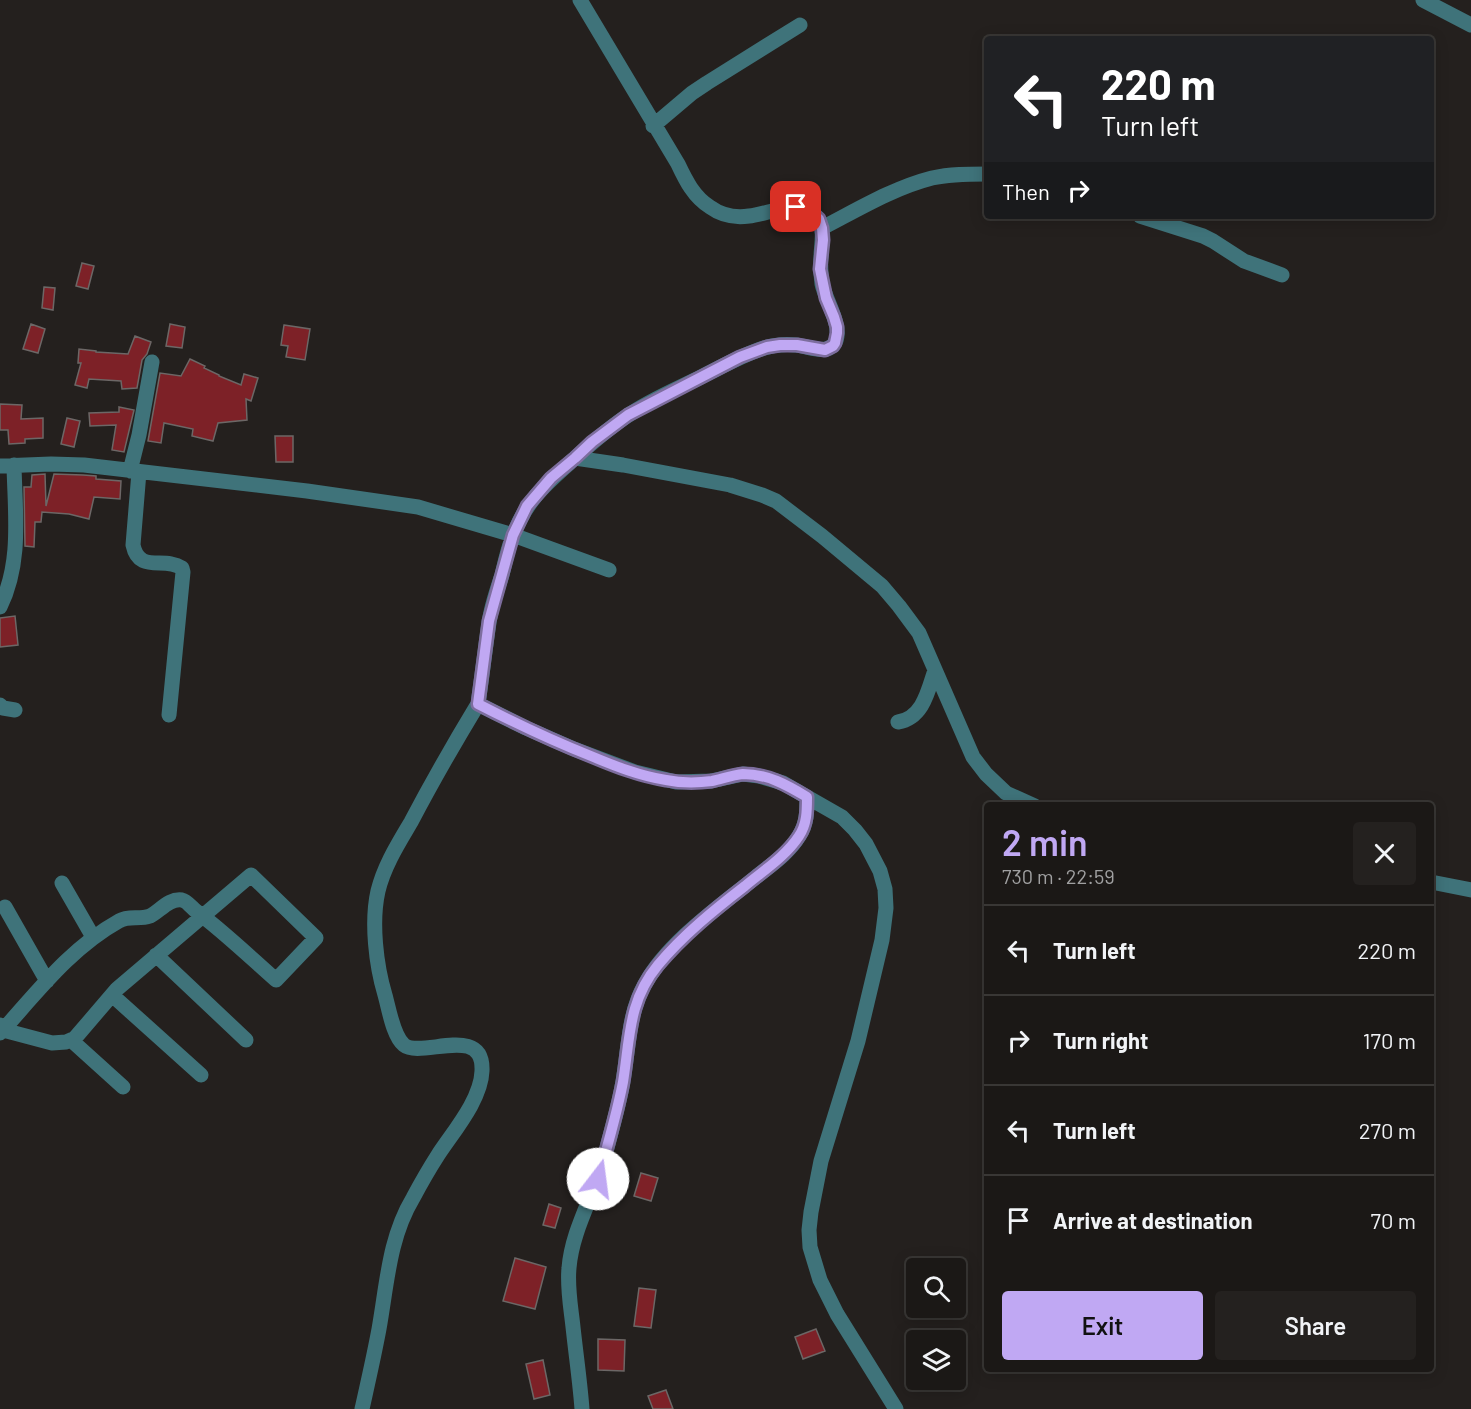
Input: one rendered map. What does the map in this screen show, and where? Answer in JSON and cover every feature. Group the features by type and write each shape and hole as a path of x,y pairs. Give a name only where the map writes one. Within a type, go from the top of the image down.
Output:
{"street":[{"path":"362,1409 379,1328 387,1273 403,1218 411,1200 464,1118 479,1087 482,1074 479,1055 470,1048 456,1045 414,1048 406,1047 402,1043 393,1026 377,956 375,908 378,890 385,868 448,753 478,704 489,621 513,535 527,506 551,478 592,442 628,415 740,357 767,347 780,345 797,345 825,350 833,346 837,333 834,317 822,284 820,269 823,240 819,219 801,208 790,207 747,217 733,217 708,206 687,185 678,165 580,0"},
{"path":"1423,0 1471,25"},
{"path":"653,126 707,83 800,25"},
{"path":"822,228 895,191 919,182 951,174 984,174"},
{"path":"1149,219 1203,236 1244,261 1282,275"},
{"path":"152,362 135,472 133,545 137,557 142,561 175,564 182,568 183,572 169,715"},
{"path":"575,458 730,485 776,501 882,586 899,606 919,633 973,757 986,774 1006,793 1026,802"},
{"path":"0,607 13,570 15,550 7,466 84,465 278,487 418,507 513,535 609,570"},
{"path":"898,722 915,715 919,710 935,670"},
{"path":"478,704 564,745 635,772 676,782 711,781 743,774 783,783 842,817 866,844 880,871 885,889 886,908 882,939 858,1041 821,1161 809,1230 810,1247 820,1280 837,1314 896,1409"},
{"path":"0,705 3,708 15,710"},
{"path":"582,1409 569,1287 570,1257 573,1241 598,1179 604,1157 623,1081 630,1027 639,997 656,968 671,950 712,912 778,859 800,836 806,822 807,797"},
{"path":"93,937 68,958 1,1029 52,1043 71,1040 112,995 156,956 203,916 251,875 316,938 276,980 203,916 183,900 173,901 151,915 121,919 93,937"},
{"path":"62,883 93,937"},
{"path":"1434,883 1471,890"},
{"path":"5,907 47,981"},
{"path":"156,956 246,1040"},
{"path":"112,995 201,1075"},
{"path":"71,1040 123,1087"}],"building":[{"path":"82,263 94,266 88,289 76,286"},
{"path":"44,287 55,288 53,310 42,308"},
{"path":"31,324 45,329 38,353 23,349"},
{"path":"170,324 185,327 182,348 166,346"},
{"path":"284,325 310,329 305,360 286,357 288,346 281,345"},
{"path":"135,336 151,342 142,360 137,388 122,389 121,381 89,379 87,388 75,385 81,363 78,363 79,349 128,354"},
{"path":"190,359 219,376 241,385 244,374 258,378 251,401 246,399 247,420 218,423 213,441 192,436 193,429 164,423 161,443 148,441 160,373 181,376"},
{"path":"0,404 22,405 21,419 43,418 43,438 25,439 25,443 9,444 8,430 0,430"},
{"path":"119,407 134,410 124,452 112,450 116,425 90,426 89,413 119,412"},
{"path":"67,418 80,421 74,447 61,444"},
{"path":"275,436 293,436 293,462 276,462"},
{"path":"45,474 46,506 54,474 96,476 96,479 121,481 120,499 94,497 89,519 69,514 42,512 41,522 35,522 34,547 25,546 24,487 31,487 32,475"},
{"path":"15,616 18,645 0,647 0,618"},
{"path":"641,1173 658,1178 651,1201 634,1196"},
{"path":"549,1204 561,1208 555,1228 543,1225"},
{"path":"515,1258 546,1267 535,1309 503,1301"},
{"path":"639,1288 656,1290 651,1328 634,1326"},
{"path":"816,1329 825,1351 803,1359 795,1337"},
{"path":"598,1339 625,1340 624,1371 598,1370"},
{"path":"543,1360 550,1395 534,1399 526,1364"},
{"path":"666,1390 673,1409 653,1409 648,1396"}],"route":[{"path":"598,1179 623,1081 630,1027 645,983 671,950 712,912 778,859 800,836 806,822 807,797 783,783 743,774 693,783 663,780 611,764 574,749 478,704 489,621 513,535 527,506 551,478 592,442 628,415 740,357 767,347 780,345 797,345 825,350 833,346 837,338 837,327 826,298 820,269 822,228 819,219 811,212 796,207"}]}
